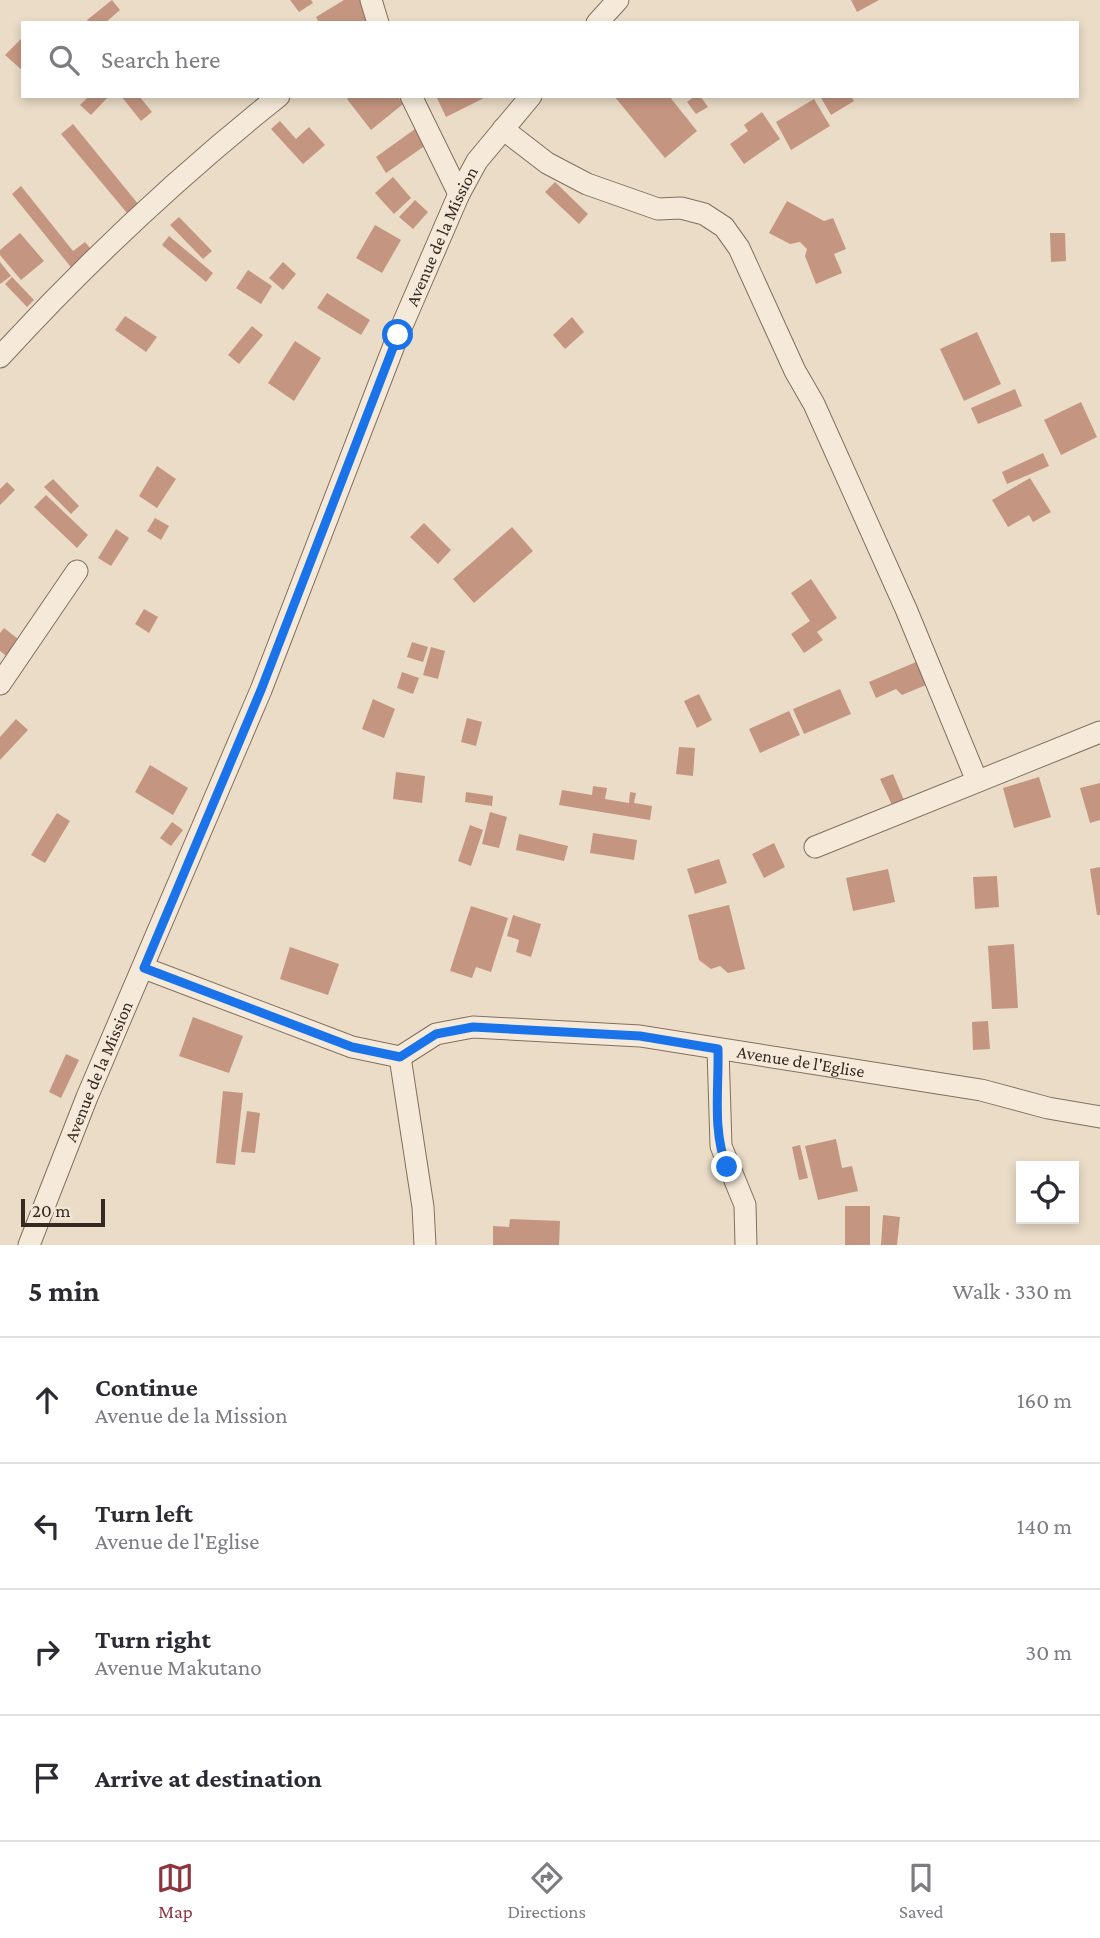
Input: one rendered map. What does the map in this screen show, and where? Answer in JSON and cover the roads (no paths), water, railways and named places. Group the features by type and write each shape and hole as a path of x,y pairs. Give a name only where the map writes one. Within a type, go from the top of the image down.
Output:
{"street":[{"path":"371,0 377,21"},
{"path":"599,21 618,0"},
{"path":"0,357 44,310 175,186 277,98"},
{"path":"412,98 459,194"},
{"name":"Avenue de la Mission","path":"29,1245 87,1097 261,690 398,335 459,194 477,161 529,98"},
{"path":"503,129 547,163 587,184 658,209 681,208 704,214 724,227 732,238 795,371 814,404 906,609 977,781"},
{"path":"0,684 77,572"},
{"path":"815,847 1100,732"},
{"path":"144,968 352,1047 400,1057 423,1206 425,1245"},
{"name":"Avenue de l'Eglise","path":"400,1057 436,1034 473,1027 640,1036 981,1090 1048,1108 1100,1117"},
{"path":"718,1049 721,1146 745,1205 746,1245"}]}
